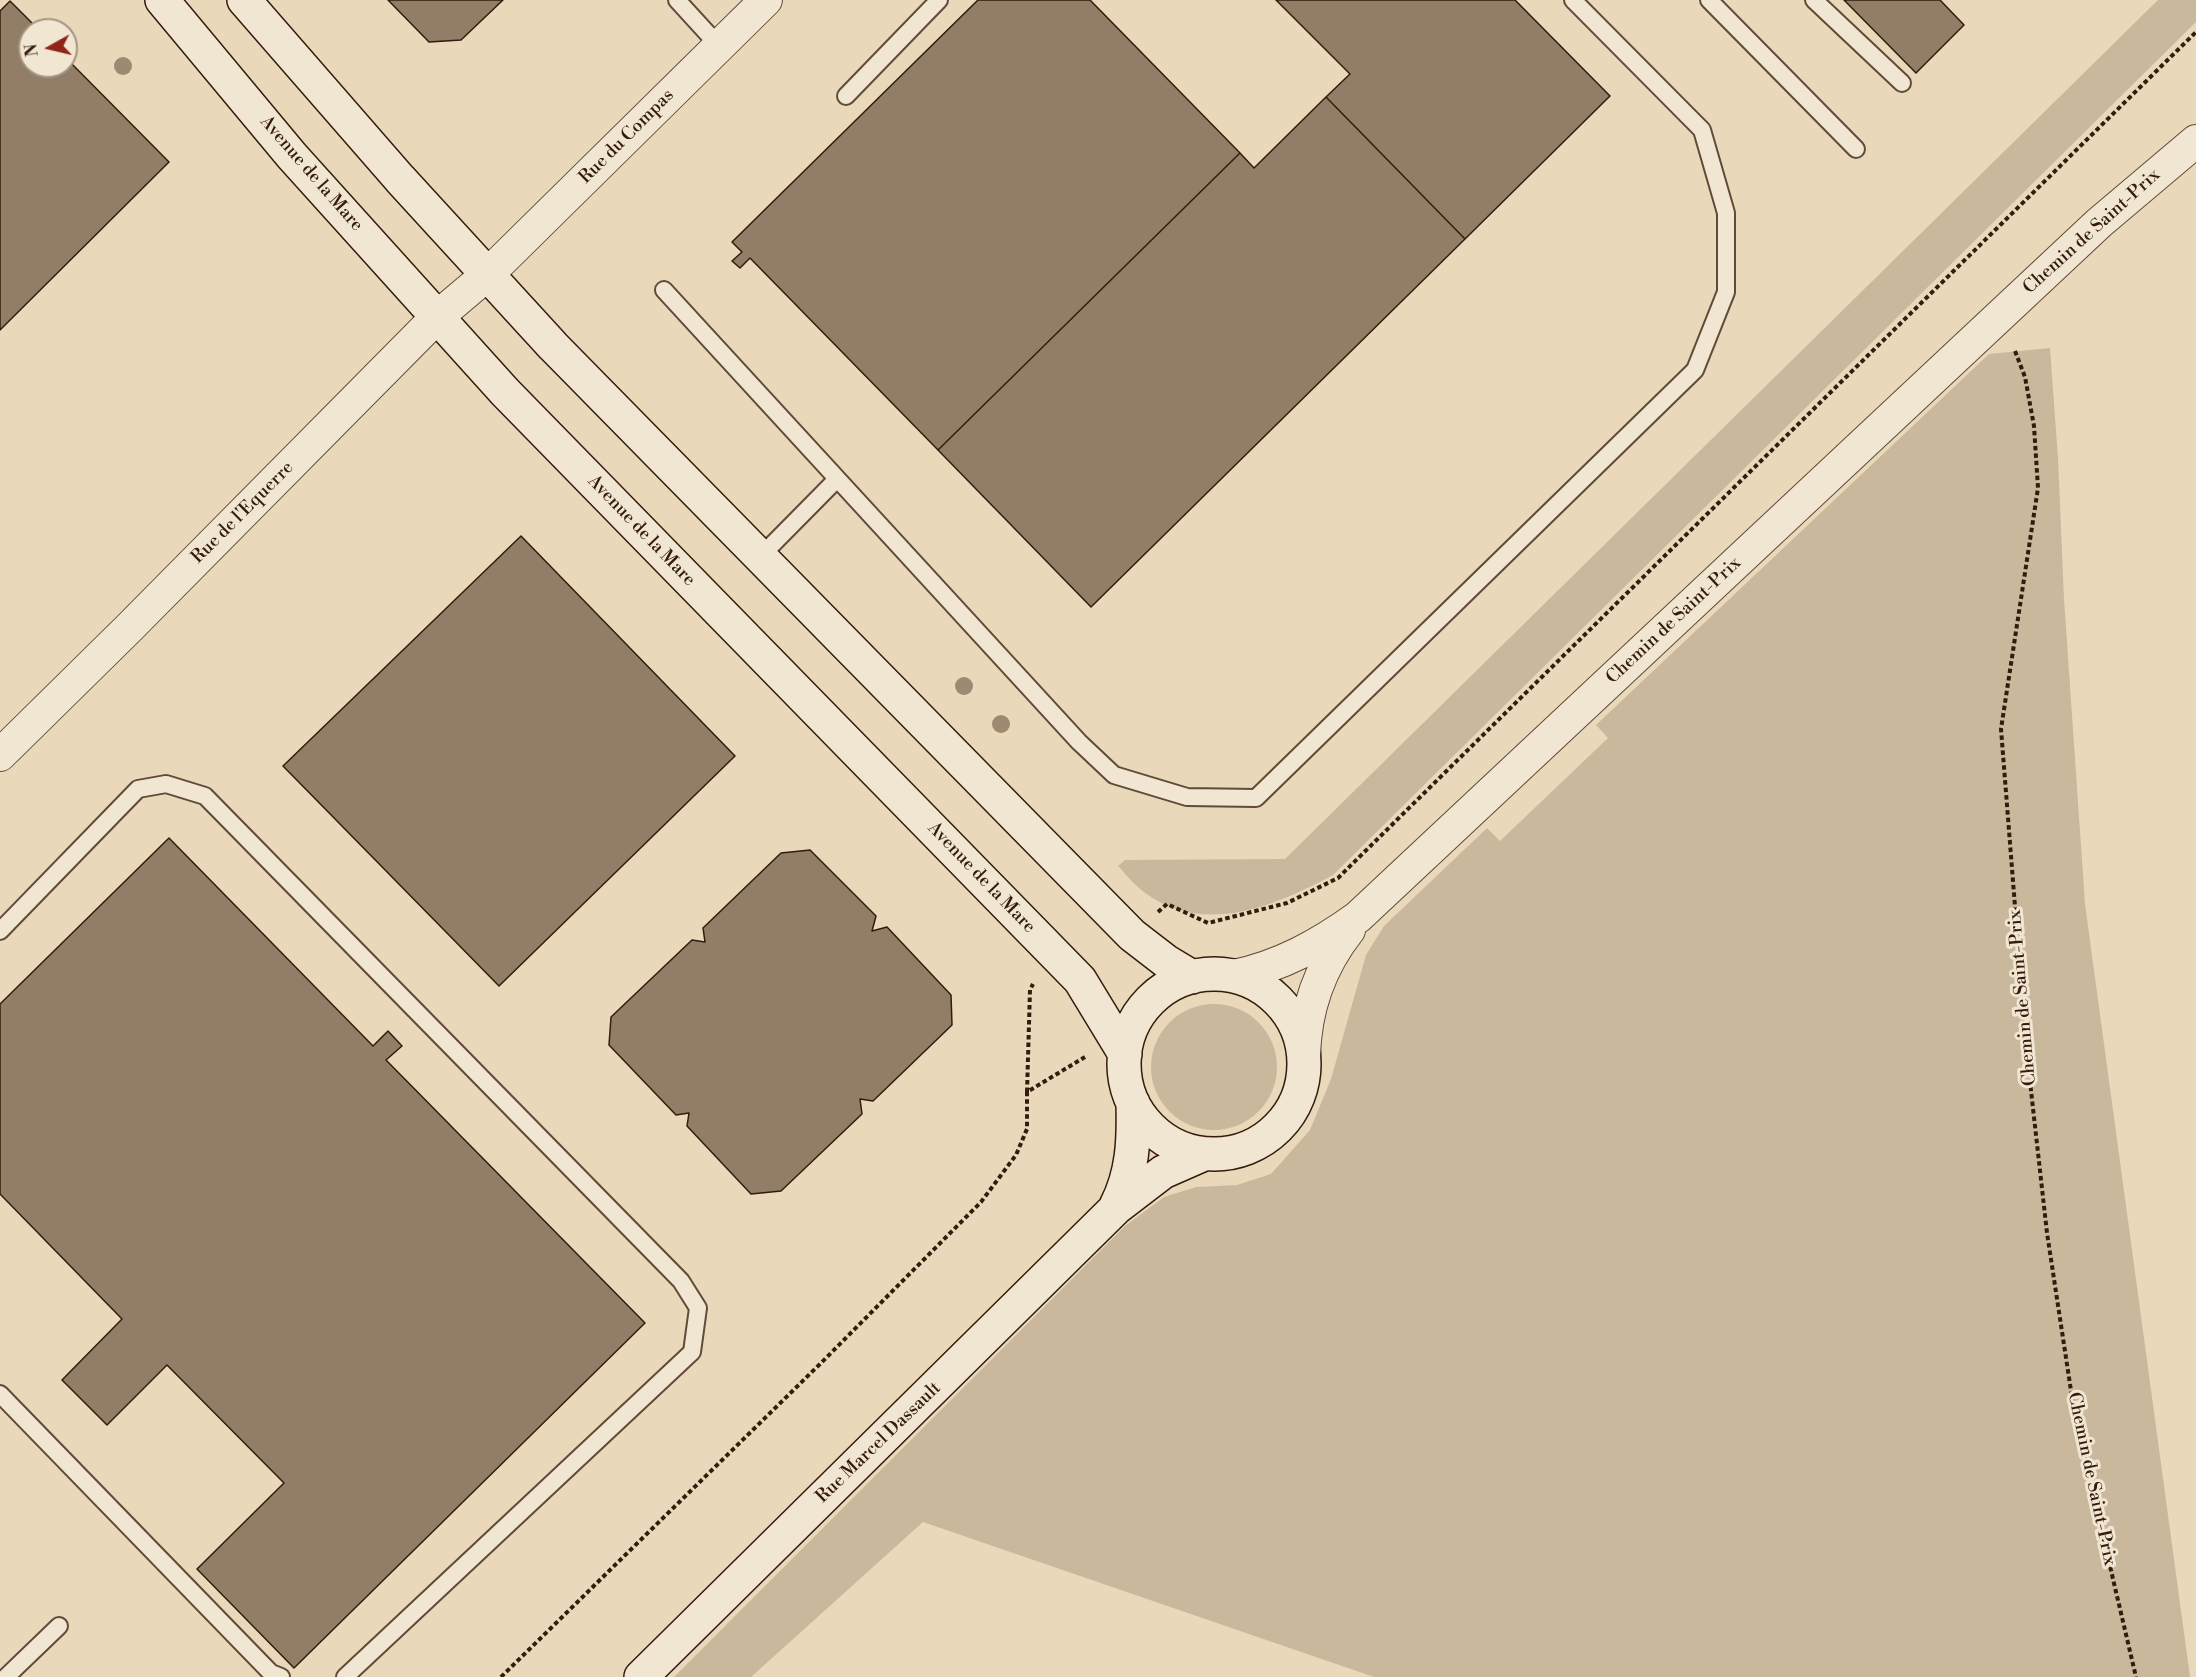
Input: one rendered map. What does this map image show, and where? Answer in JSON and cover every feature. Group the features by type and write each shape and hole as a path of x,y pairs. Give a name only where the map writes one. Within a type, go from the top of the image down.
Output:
{"street":[{"name":"Avenue de la Mare","path":"162,0 292,156 505,392 1080,980 1125,1054"},
{"path":"244,0 400,179 553,346 1132,935 1148,949 1192,977"},
{"name":"Rue du Compas","path":"488,274 766,0"},
{"name":"Chemin de Saint-Prix","path":"1234,976 1289,960 1332,936 1359,917 2099,223 2196,141"},
{"name":"Rue de l'Equerre","path":"0,754 129,628 436,318 488,274"},
{"name":"Chemin de Saint-Prix","path":"1304,1058 1306,1020 1310,1003 1327,962 1359,917"},
{"path":"1209,974 1234,976 1258,986 1285,1008 1295,1023 1304,1058 1300,1092 1293,1108 1271,1135 1239,1151 1204,1154 1185,1150 1158,1135 1133,1103 1127,1084 1125,1054 1132,1028 1147,1005 1167,988 1192,977 1209,974"},
{"name":"Rue Marcel Dassault","path":"1116,1208 1124,1191 1133,1154 1133,1103"},
{"name":"Rue Marcel Dassault","path":"641,1677 1116,1208 1162,1172 1204,1154"}],"lane":[{"path":"677,0 719,46"},
{"path":"846,96 939,0"},
{"path":"664,290 1079,742 1114,775 1187,797 1256,798 1695,370 1726,292 1726,213 1702,130 1573,0"},
{"path":"1709,0 1856,149"},
{"path":"1815,0 1902,83"},
{"path":"760,557 837,479"},
{"path":"0,931 138,789 166,784 205,796 681,1281 698,1308 692,1352 345,1677"},
{"path":"0,1395 271,1673 281,1677"},
{"path":"6,1677 59,1626"}],"path":[{"path":"1151,918 1167,904 1208,923 1287,903 1338,878 2196,32"},
{"name":"Chemin de Saint-Prix","path":"1990,326 2014,349 2025,377 2034,426 2038,488 2001,729 2028,1058 2047,1233 2075,1418 2136,1677"},
{"path":"501,1677 820,1364 981,1202 1016,1155 1027,1129 1030,990 1037,978"},
{"path":"1027,1092 1092,1053"}],"shaded area":[{"path":"2158,0 2196,0 2196,22 1333,875 1263,906 1214,915 1190,913 1167,905 1140,889 1118,866 1125,860 1285,859"},
{"path":"2050,348 2085,904 2190,1677 1374,1677 923,1522 751,1677 674,1677 1125,1226 1164,1197 1196,1187 1237,1185 1271,1174 1310,1130 1331,1079 1366,955 1384,926 1487,828 1500,841 1608,738 1596,725 1989,354"},
{"path":"1214,1004 1238,1008 1259,1022 1273,1043 1277,1067 1273,1091 1259,1112 1238,1126 1214,1130 1190,1126 1169,1112 1155,1091 1151,1067 1155,1043 1169,1022 1190,1008"}],"building":[{"path":"388,0 503,0 461,40 429,42"},
{"path":"978,0 1090,0 1240,153 938,450 750,258 740,268 732,261 742,252 732,242"},
{"path":"1276,0 1515,0 1610,96 1465,239 1326,97 1350,74"},
{"path":"1844,0 1940,0 1964,25 1916,73"},
{"path":"10,1 27,18 18,18 18,78 78,78 78,70 169,162 0,330 0,11"},
{"path":"1326,97 1465,239 1091,607 938,450 1240,153 1254,168"},
{"path":"521,536 735,756 499,986 283,766"},
{"path":"169,838 373,1046 388,1031 402,1046 386,1060 645,1323 294,1668 197,1569 284,1483 167,1365 107,1425 62,1380 122,1319 0,1194 0,1004"},
{"path":"810,850 876,916 872,931 887,927 951,995 952,1025 873,1101 860,1099 862,1114 781,1191 751,1194 687,1126 689,1113 676,1115 609,1045 611,1017 692,940 705,942 703,928 781,853"}]}
